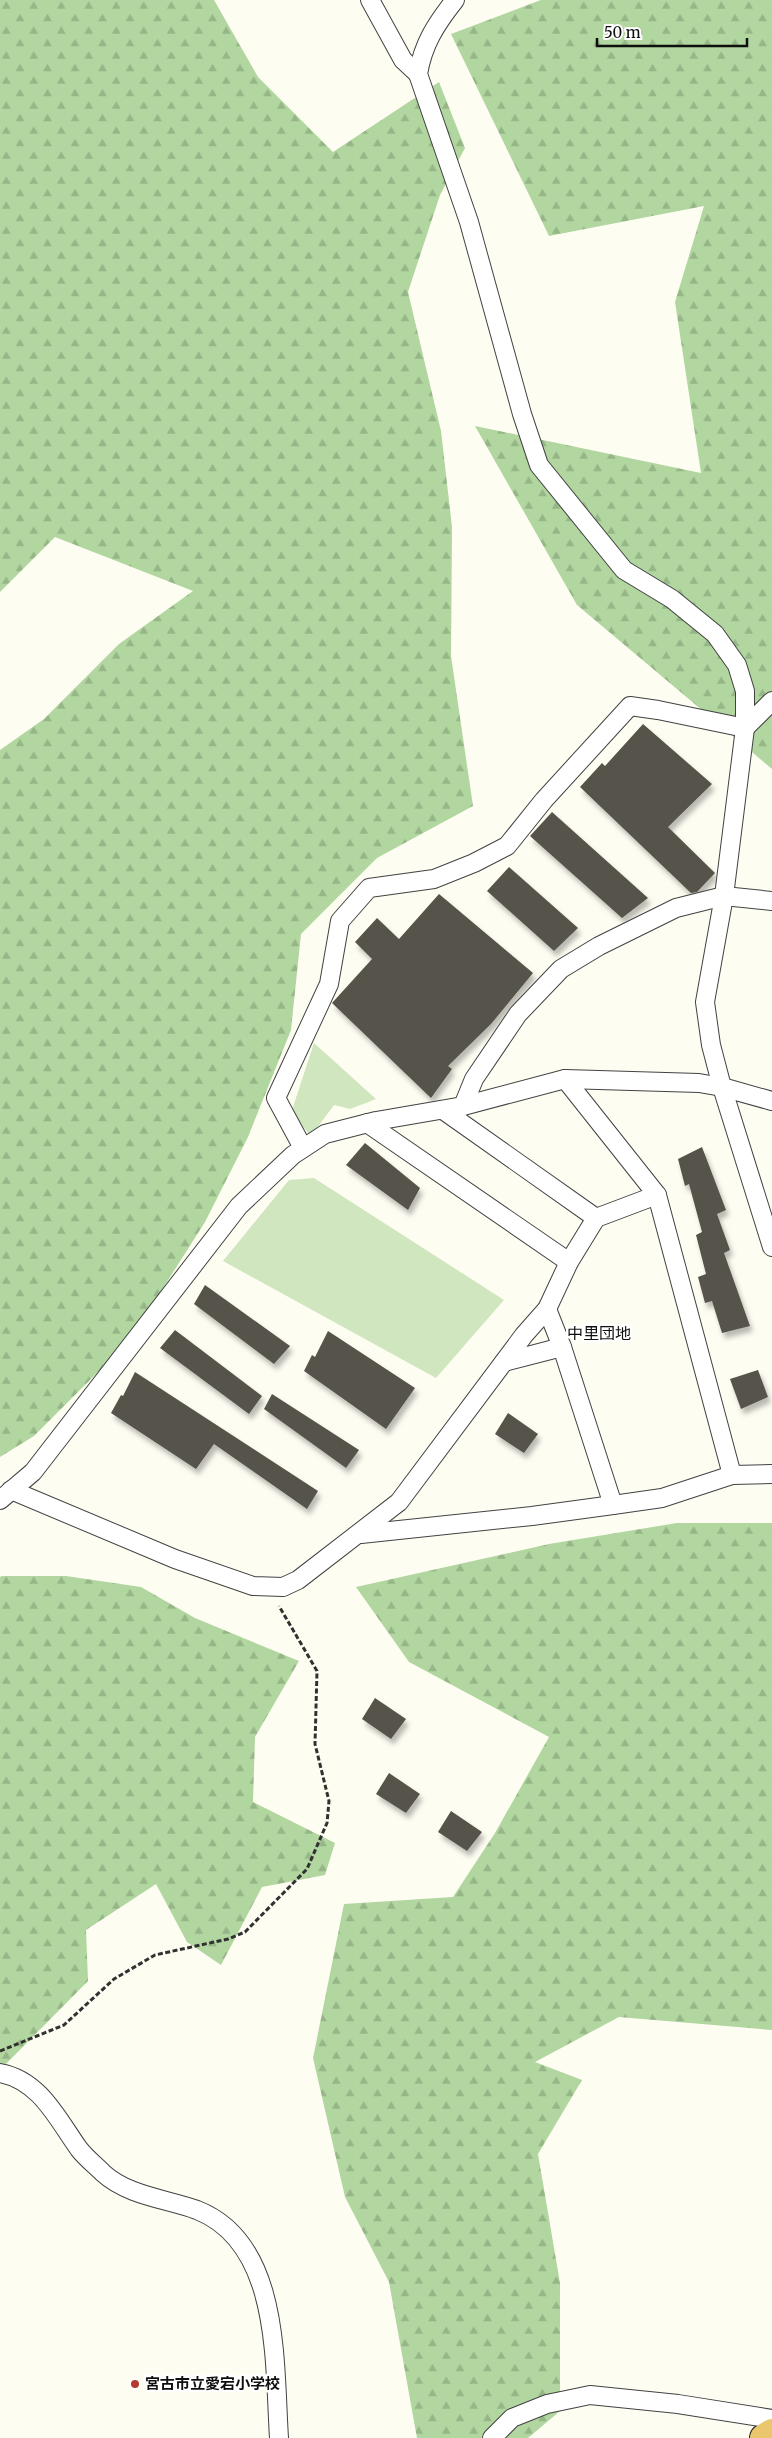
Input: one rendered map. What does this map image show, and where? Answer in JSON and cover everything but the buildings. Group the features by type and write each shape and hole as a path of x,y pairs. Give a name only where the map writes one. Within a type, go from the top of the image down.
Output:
{"highway":[{"path":"764,2438 772,2433"}],"street":[{"path":"370,0 403,60 418,74 469,222 522,414 539,465 624,570 672,599 715,634 737,665 745,691 745,728 724,896 704,1002 711,1044 722,1087 770,1230 772,1247"},
{"path":"418,74 422,52 439,21 455,0"},
{"path":"745,728 772,701"},
{"path":"303,1148 276,1098 329,984 340,921 369,888 434,879 474,863 506,846 544,800 630,706 745,728"},
{"path":"463,1106 474,1080 518,1014 561,970 598,946 676,908 724,896 772,900"},
{"path":"565,1079 657,1195 732,1476"},
{"path":"657,1195 596,1218 569,1262 547,1309 504,1362 399,1502 361,1534 341,1546 298,1580 283,1587 253,1586 175,1559 5,1495 33,1472 239,1206 293,1155 325,1134 367,1123 463,1106 565,1079 643,1079 699,1083 722,1087 772,1101"},
{"path":"443,1110 596,1218"},
{"path":"367,1123 569,1262"},
{"path":"547,1309 562,1346 613,1505"},
{"path":"504,1362 562,1346"},
{"path":"361,1534 532,1516 662,1498 732,1476 772,1474"},
{"path":"0,2073 25,2082 60,2117 80,2150 110,2179 138,2193 178,2203 214,2217 234,2233 249,2253 270,2316 279,2438"},
{"path":"492,2438 512,2418 547,2404 590,2395 678,2404 772,2419"}],"path":[{"path":"0,2051 64,2024 114,1979 155,1955 228,1939 245,1932 307,1869 327,1824 329,1800 315,1744 317,1671 269,1588"}],"green space":[{"path":"0,0 214,0 258,77 333,152 439,82 465,148 440,195 408,292 441,431 452,527 451,656 473,806 377,858 301,934 291,1030 248,1137 205,1222 130,1340 34,1436 0,1457 0,750 44,719 119,644 193,591 55,537 0,592"},
{"path":"541,0 772,0 772,769 577,605 475,426 701,473 675,302 704,206 549,236 451,34"},
{"path":"314,1043 376,1099 350,1109 334,1105 311,1136 291,1113"},
{"path":"314,1178 504,1300 436,1378 223,1261 289,1180"},
{"path":"677,1523 772,1523 772,2030 619,2017 535,2062 582,2080 538,2154 560,2283 560,2411 528,2438 417,2438 389,2282 345,2197 313,2058 344,1904 453,1897 495,1833 549,1737 409,1662 356,1587 549,1544"},
{"path":"66,1576 141,1587 195,1618 299,1661 255,1737 253,1802 335,1843 325,1875 262,1887 221,1965 187,1942 156,1884 86,1930 88,1981 0,2070 0,1577"}],"place":[{"name":"宮古市立愛宕小学校","path":"135,2384"}],"district":[{"name":"中里団地","path":"599,1333"}]}
